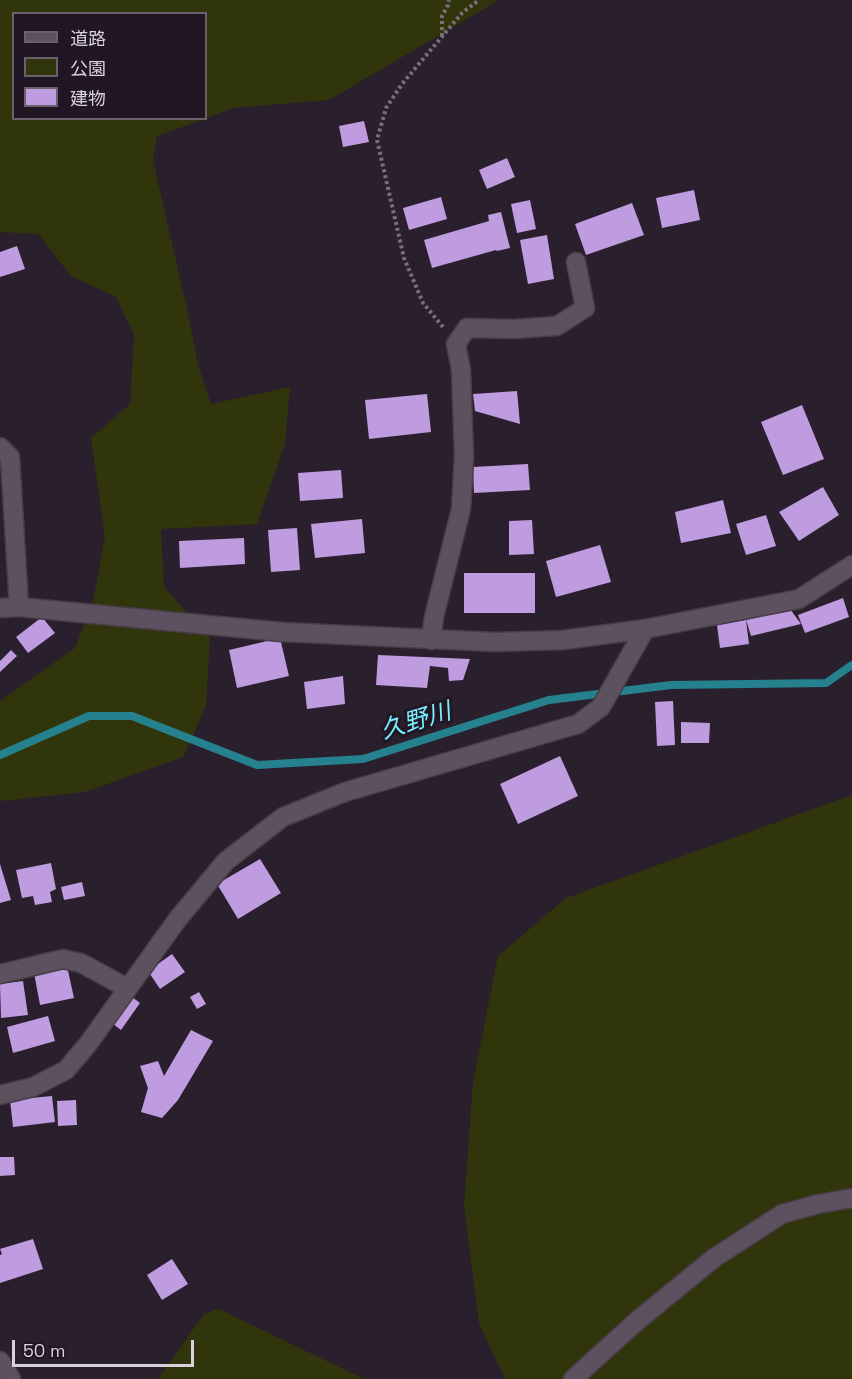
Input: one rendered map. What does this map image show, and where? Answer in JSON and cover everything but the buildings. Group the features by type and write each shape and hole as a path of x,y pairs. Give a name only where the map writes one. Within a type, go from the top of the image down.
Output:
{"street":[{"path":"431,640 434,617 461,509 464,457 461,370 456,344 467,328 514,329 557,326 585,308 576,262"},
{"path":"0,447 10,457 19,607"},
{"path":"0,608 19,607 282,632 495,642 562,640 645,629 799,599 852,565"},
{"path":"0,1095 33,1087 66,1070 88,1044 177,920 226,861 284,817 345,792 578,724 601,707 645,629"},
{"path":"0,974 63,959 81,963 127,988"},
{"path":"573,1379 637,1321 714,1258 782,1214 819,1203 852,1198"},
{"path":"0,1362 11,1379"}],"path":[{"path":"442,36 442,16 449,0"},
{"path":"456,344 423,303 404,258 377,140 386,108 402,84 462,13 479,0"}],"green space":[{"path":"0,0 499,0 329,100 233,108 207,118 207,12 12,12 12,120 202,120 157,136 153,160 198,365 211,404 290,387 285,444 257,524 161,529 164,587 210,638 206,705 183,757 85,792 0,801 0,701 75,648 93,601 105,537 91,438 130,404 134,335 116,297 71,276 38,234 0,232"},
{"path":"852,795 852,1379 505,1379 479,1323 464,1205 473,1083 498,956 566,898"},
{"path":"219,1309 364,1379 158,1379 204,1314"}],"waterway":[{"name":"久野川","path":"0,755 89,716 132,716 257,765 363,759 549,700 671,685 826,683 852,665"}]}
